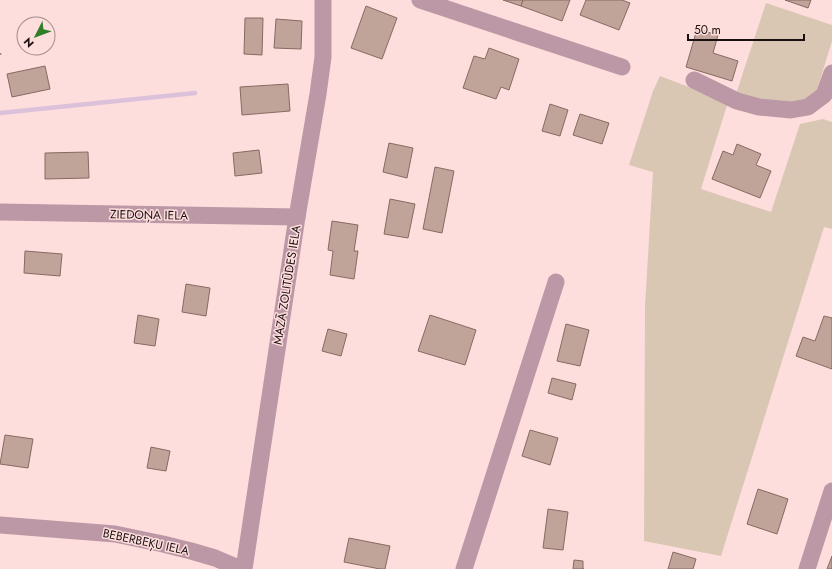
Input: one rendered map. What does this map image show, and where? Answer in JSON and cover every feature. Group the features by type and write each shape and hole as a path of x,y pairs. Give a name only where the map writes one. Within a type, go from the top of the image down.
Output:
{"street":[{"name":"MAZĀ ZOLITŪDES IELA","path":"242,569 318,94 323,57 322,0"},
{"path":"420,0 622,67"},
{"path":"694,80 737,101 759,108 791,110 808,106 824,96 832,73"},
{"name":"ZIEDOŅA IELA","path":"0,212 298,217"},
{"path":"464,569 556,282"},
{"path":"807,569 832,492"},
{"name":"BEBERBEĶU IELA","path":"0,526 116,534 163,544 214,558 242,569"}],"shaded area":[{"path":"766,3 832,25 832,41 816,93 799,103 762,102 736,94"},
{"path":"660,76 728,102 701,189 771,212 800,124 823,119 832,122 832,229 824,227 721,556 644,541 645,306 653,172 629,165 653,91"}],"building":[{"path":"503,0 523,0 521,6"},
{"path":"523,0 570,0 562,21 521,6"},
{"path":"586,0 622,0 630,3 619,30 580,15"},
{"path":"785,0 811,0 808,8"},
{"path":"366,6 397,18 382,59 351,48"},
{"path":"245,18 263,18 262,55 244,54"},
{"path":"276,19 302,21 301,49 274,48"},
{"path":"697,29 718,35 713,53 738,61 732,81 686,67"},
{"path":"489,48 519,59 509,90 501,87 496,99 463,88 474,56 485,59"},
{"path":"45,66 50,89 12,97 7,74"},
{"path":"288,84 290,111 242,115 240,87"},
{"path":"550,104 568,110 560,136 542,131"},
{"path":"580,114 609,123 602,144 573,135"},
{"path":"389,143 413,148 407,178 383,172"},
{"path":"737,144 761,154 756,165 771,171 760,198 712,179 723,151 733,155"},
{"path":"259,150 262,173 235,176 233,153"},
{"path":"88,152 89,178 45,179 45,153"},
{"path":"435,167 454,171 442,233 423,229"},
{"path":"390,199 415,204 408,238 384,234"},
{"path":"332,221 358,225 354,251 358,251 354,279 330,275 333,251 328,250"},
{"path":"25,251 62,254 60,276 24,273"},
{"path":"186,284 210,288 206,316 182,312"},
{"path":"138,315 159,319 155,346 134,343"},
{"path":"430,315 476,330 465,365 418,351"},
{"path":"824,316 832,318 832,369 796,356 803,337 815,341"},
{"path":"566,324 589,330 580,366 557,361"},
{"path":"328,329 347,334 341,356 322,351"},
{"path":"552,378 576,384 572,400 548,393"},
{"path":"530,430 558,438 550,465 522,456"},
{"path":"5,435 33,439 28,468 0,464"},
{"path":"151,447 170,451 166,471 147,468"},
{"path":"758,489 788,499 777,534 747,524"},
{"path":"548,509 568,512 563,550 543,548"},
{"path":"349,538 390,546 385,569 344,562"},
{"path":"673,552 696,559 693,569 668,569"},
{"path":"832,556 832,569 827,569"},
{"path":"574,560 583,561 583,569 573,569"}],"waterway":[{"path":"0,113 195,93"}]}
